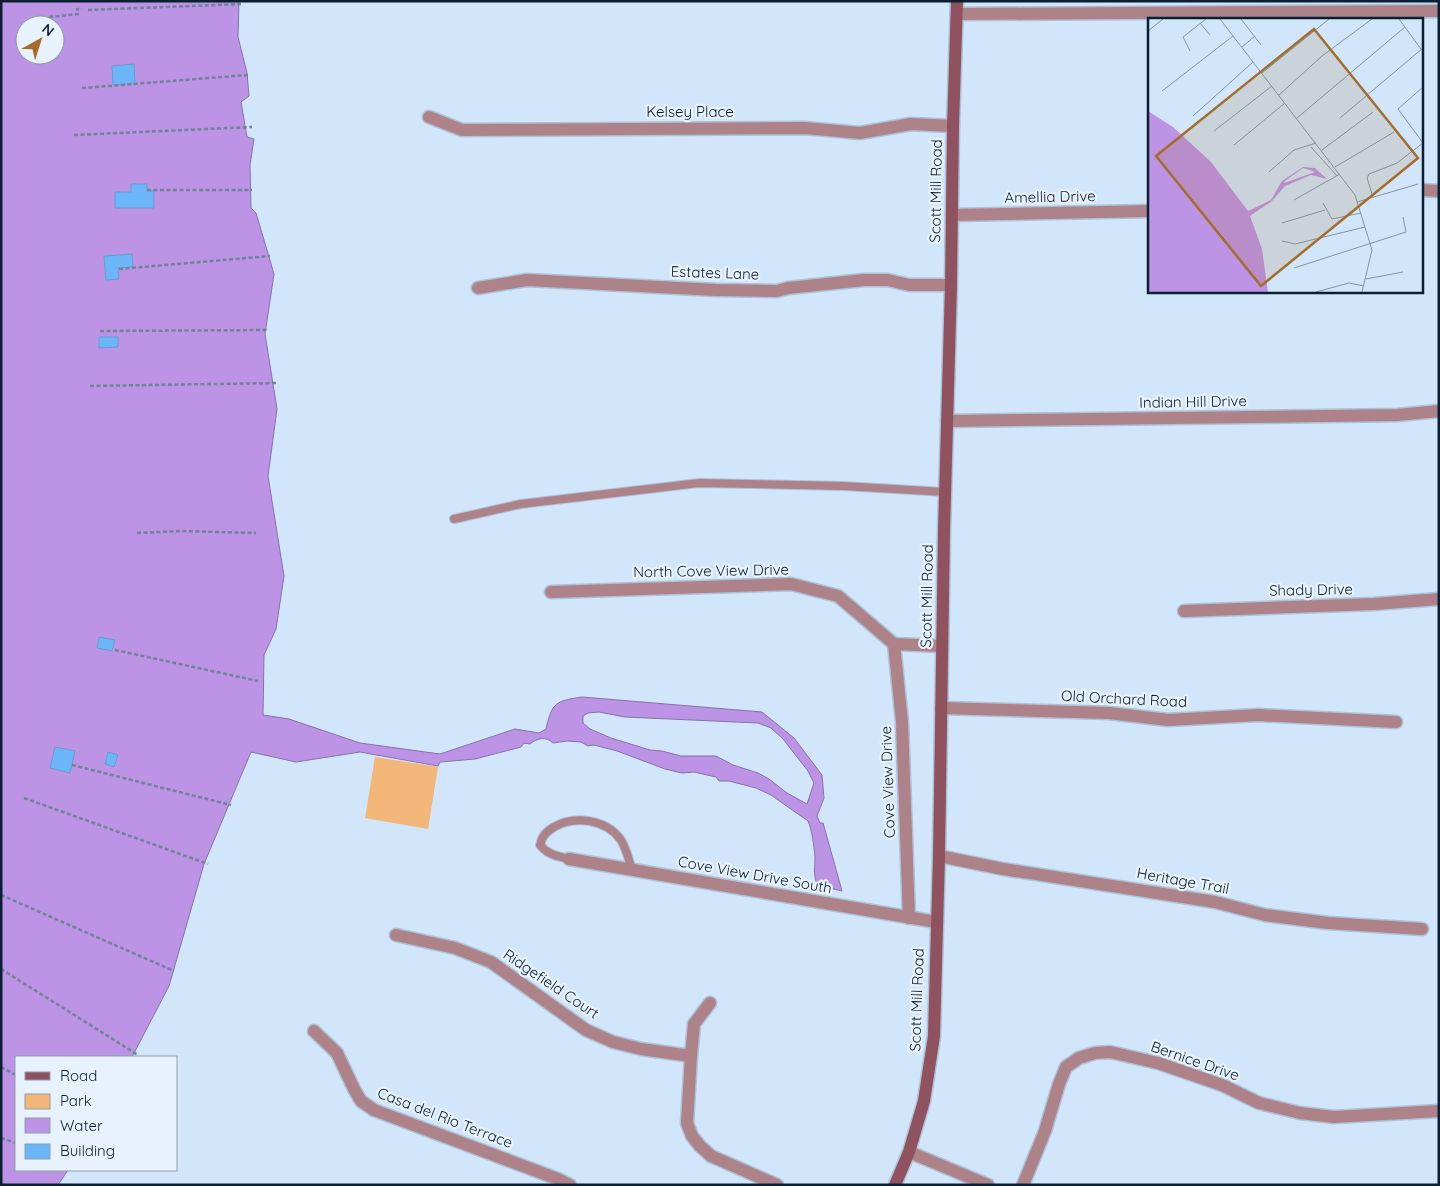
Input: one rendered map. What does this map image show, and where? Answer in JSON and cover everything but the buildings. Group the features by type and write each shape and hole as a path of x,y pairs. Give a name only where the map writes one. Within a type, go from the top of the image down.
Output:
{"street":[{"path":"957,8 1439,11"},
{"name":"Scott Mill Road","path":"895,1185 909,1152 924,1100 934,1036 957,8"},
{"name":"Kelsey Place","path":"429,117 462,130 805,128 860,133 910,124 953,126"},
{"path":"1422,190 1439,191"},
{"name":"Amellia Drive","path":"952,215 1148,211"},
{"name":"Estates Lane","path":"478,288 527,280 777,291 788,288 864,280 888,280 909,285 951,285"},
{"name":"Indian Hill Drive","path":"947,421 1397,415 1439,411"},
{"name":"North Cove View Drive","path":"551,592 791,584 838,596 894,644"},
{"name":"Shady Drive","path":"1184,611 1374,604 1439,599"},
{"path":"894,644 942,646"},
{"name":"Cove View Drive","path":"894,644 902,722 909,918"},
{"name":"Old Orchard Road","path":"941,708 1109,713 1168,720 1258,715 1396,722"},
{"name":"Heritage Trail","path":"939,856 1003,870 1214,902 1265,915 1328,923 1422,929"},
{"name":"Cove View Drive South","path":"569,858 936,922"},
{"name":"Ridgefield Court","path":"396,935 455,948 490,962 586,1030 613,1042 641,1049 691,1056"},
{"path":"710,1003 694,1024 687,1123 692,1136 711,1156 778,1185"},
{"name":"Casa del Rio Terrace","path":"314,1031 337,1053 354,1090 361,1100 374,1110 570,1185"},
{"name":"Bernice Drive","path":"1023,1185 1045,1131 1058,1084 1066,1067 1079,1058 1095,1052 1110,1052 1158,1063 1222,1085 1259,1103 1300,1113 1334,1117 1439,1111"},
{"path":"909,1152 988,1185"}],"lane":[{"path":"454,519 521,504 699,483 843,486 946,492"},
{"path":"569,858 552,855 544,850 540,845 542,837 549,830 563,822 586,820 604,827 621,840 632,870"}],"path":[{"path":"88,10 241,4"},
{"path":"65,15 78,14 77,9 82,9"},
{"path":"82,88 248,75"},
{"path":"74,135 252,127"},
{"path":"148,190 252,190"},
{"path":"119,269 270,256"},
{"path":"100,331 267,330"},
{"path":"90,386 276,383"},
{"path":"137,533 181,531 256,533"},
{"path":"115,650 258,681"},
{"path":"72,764 231,805"},
{"path":"24,798 208,864"},
{"path":"1,895 174,970"},
{"path":"1,969 138,1055"},
{"path":"1,1067 15,1074"},
{"path":"1,1138 15,1144"}],"green space":[{"path":"375,757 438,767 428,829 365,818"}],"water":[{"path":"1,1 239,1 238,37 247,73 249,96 241,102 247,137 254,139 250,165 251,208 256,213 274,274 265,334 277,409 268,476 284,576 276,629 264,655 263,715 289,719 360,743 440,754 515,729 539,733 546,729 550,713 556,704 582,697 762,712 794,738 822,775 824,798 817,816 820,823 823,823 842,891 817,885 815,857 808,821 771,795 756,788 729,781 719,781 716,777 694,772 682,773 665,769 617,751 594,745 588,746 581,742 567,741 553,743 547,739 542,739 530,744 524,743 521,747 475,759 440,762 438,766 360,752 296,762 251,752 204,864 169,986 133,1056 15,1056 15,1171 67,1171 58,1185 1,1185","holes":["599,712 625,717 758,723 771,728 783,739 808,771 814,783 807,804 758,773 733,765 716,756 681,756 650,750 611,738 590,729 583,723 583,716 588,713"]}]}
